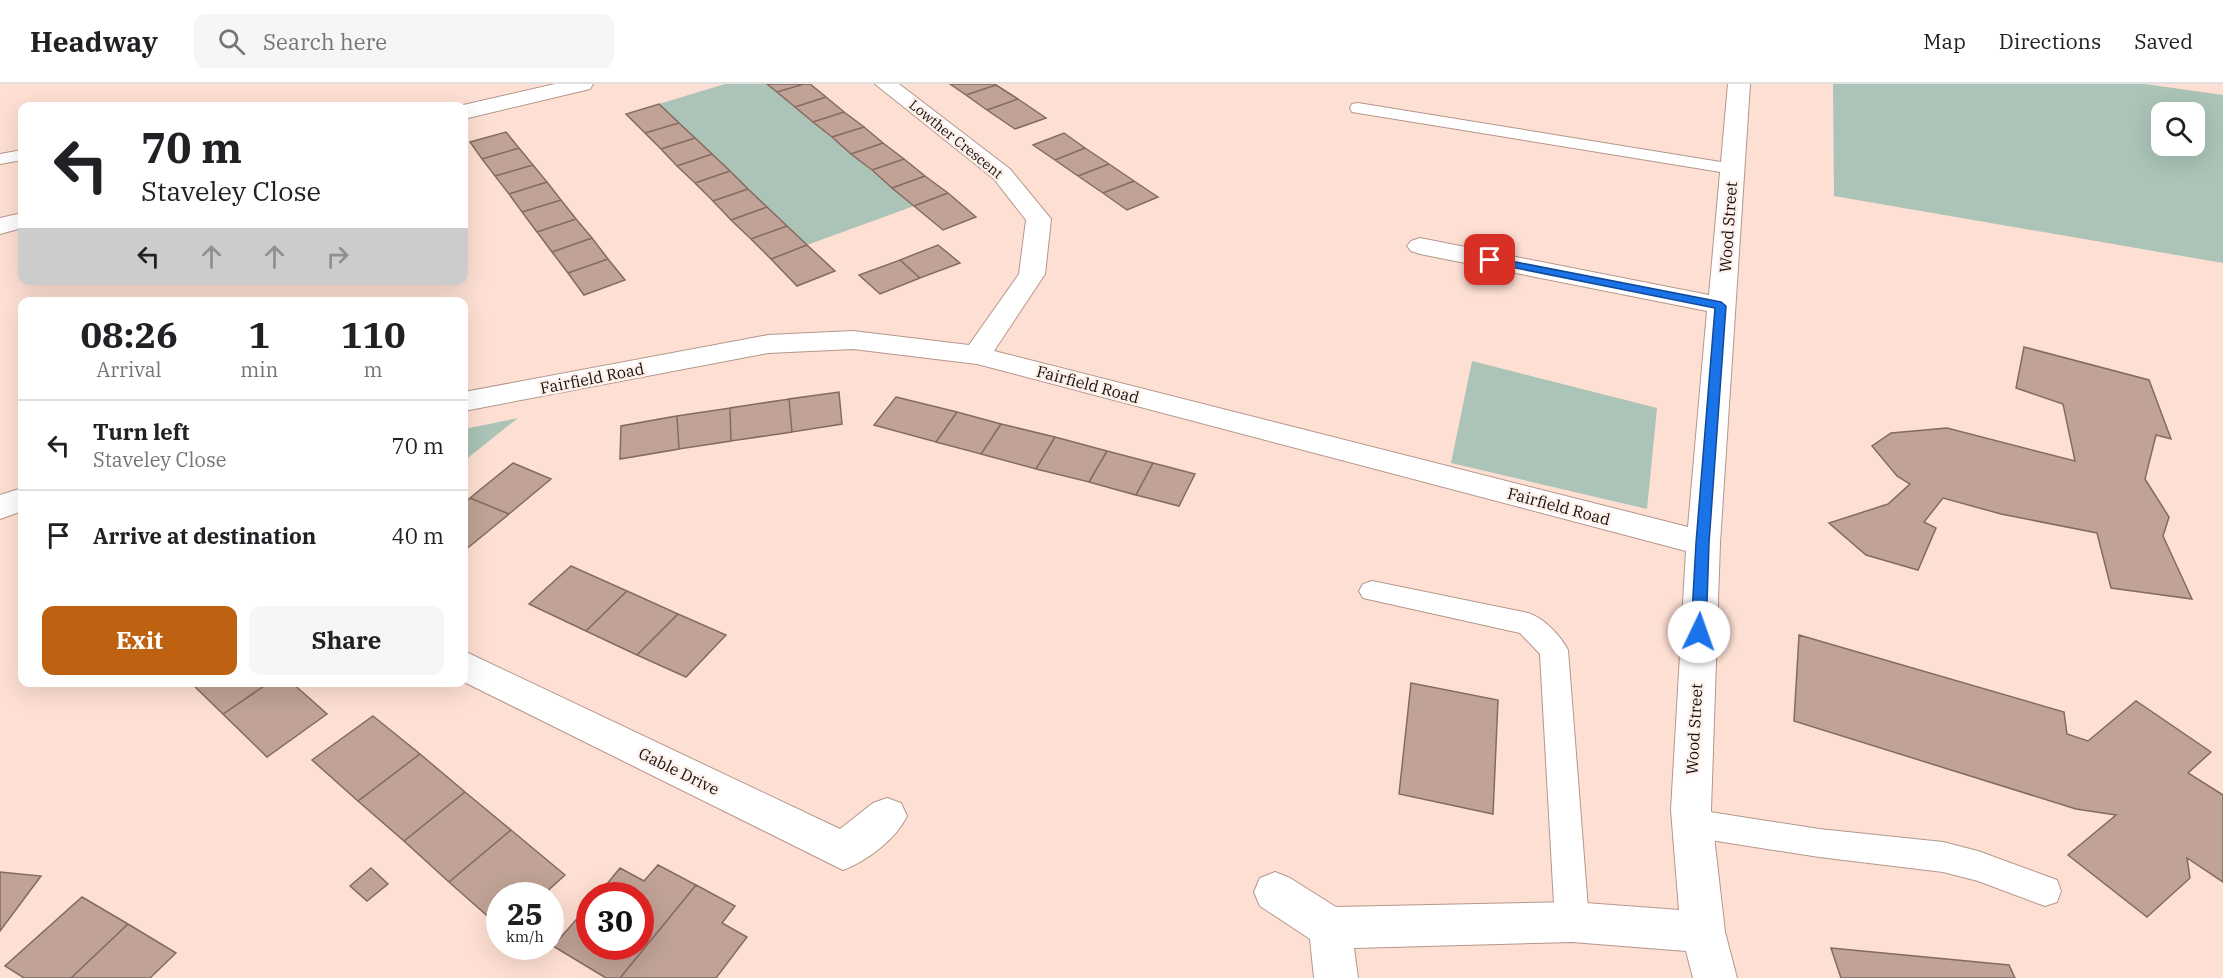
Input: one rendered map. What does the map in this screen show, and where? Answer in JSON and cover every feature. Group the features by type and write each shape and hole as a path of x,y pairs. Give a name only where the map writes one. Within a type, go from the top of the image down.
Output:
{"street":[{"path":"468,111 582,84"},
{"name":"Lowther Crescent","path":"886,84 1002,174 1039,219 1032,274 977,355"},
{"name":"Wood Street","path":"1715,978 1703,932 1691,823 1702,543 1721,306 1727,259 1739,84"},
{"path":"0,226 18,221"},
{"path":"1420,246 1721,306"},
{"name":"Fairfield Road","path":"468,401 768,344 852,340 977,355 1702,543"},
{"path":"0,508 18,501"},
{"name":"Gable Drive","path":"468,668 843,851 887,816"},
{"path":"1275,892 1330,928 1572,922 1703,932"},
{"path":"1330,928 1336,978"}],"lane":[{"path":"1358,108 1733,169"},
{"path":"0,159 18,156"},
{"path":"1372,591 1528,624 1554,650 1572,922"},
{"path":"1691,823 1819,843 1943,857 1978,866 2045,891"}],"green space":[{"path":"725,84 767,84 914,206 807,245 659,104"},
{"path":"1833,84 2145,84 2223,95 2223,263 1834,196"},
{"path":"1472,361 1657,408 1647,509 1451,463"},
{"path":"518,418 468,458 468,428"}],"building":[{"path":"767,84 804,84 777,92"},
{"path":"810,84 826,97 795,107 777,92"},
{"path":"950,84 995,84 996,85 966,95"},
{"path":"996,85 1018,99 987,110 966,95"},
{"path":"826,97 844,112 813,122 795,107"},
{"path":"1018,99 1046,118 1015,129 987,110"},
{"path":"659,104 679,123 645,133 626,114"},
{"path":"844,112 864,127 832,137 813,122"},
{"path":"679,123 695,138 661,149 645,133"},
{"path":"864,127 883,143 851,154 832,137"},
{"path":"506,132 519,148 482,159 470,142"},
{"path":"1064,133 1085,148 1055,160 1033,145"},
{"path":"695,138 712,154 677,166 661,149"},
{"path":"883,143 904,159 872,170 851,154"},
{"path":"519,148 533,165 495,176 482,159"},
{"path":"1085,148 1109,164 1078,176 1055,160"},
{"path":"712,154 730,171 695,183 677,166"},
{"path":"904,159 925,176 892,188 872,170"},
{"path":"1109,164 1134,181 1103,193 1078,176"},
{"path":"533,165 547,182 509,194 495,176"},
{"path":"730,171 748,189 713,201 695,183"},
{"path":"925,176 948,193 914,206 892,188"},
{"path":"1134,181 1158,197 1127,210 1103,193"},
{"path":"547,182 561,200 522,212 509,194"},
{"path":"748,189 767,207 731,220 713,201"},
{"path":"948,193 976,217 943,230 914,206"},
{"path":"561,200 576,219 537,232 522,212"},
{"path":"767,207 787,226 751,239 731,220"},
{"path":"576,219 592,238 552,252 537,232"},
{"path":"787,226 807,245 771,259 751,239"},
{"path":"592,238 608,259 568,273 552,252"},
{"path":"807,245 835,271 797,286 771,259"},
{"path":"938,245 960,263 920,278 900,260"},
{"path":"608,259 625,280 584,295 568,273"},
{"path":"900,260 920,278 880,294 859,275"},
{"path":"2024,347 2149,380 2171,439 2156,435 2145,479 2169,517 2163,536 2192,599 2111,588 2097,533 2001,514 1943,498 1924,522 1936,528 1918,570 1866,555 1829,523 1888,504 1910,484 1897,476 1872,446 1891,433 1947,428 2075,461 2063,404 2016,388"},
{"path":"839,392 842,424 792,432 789,399"},
{"path":"896,397 957,412 936,442 874,425"},
{"path":"789,399 792,432 731,441 730,408"},
{"path":"730,408 731,441 679,449 677,416"},
{"path":"957,412 1001,424 981,454 936,442"},
{"path":"677,416 679,449 620,459 621,426"},
{"path":"1001,424 1055,437 1036,469 981,454"},
{"path":"1055,437 1107,451 1089,482 1036,469"},
{"path":"1107,451 1153,463 1136,495 1089,482"},
{"path":"513,463 551,479 509,514 470,498"},
{"path":"1153,463 1195,474 1179,506 1136,495"},
{"path":"470,498 509,514 468,548 468,500"},
{"path":"571,566 627,591 586,631 529,604"},
{"path":"627,591 678,614 637,655 586,631"},
{"path":"678,614 726,635 686,677 637,655"},
{"path":"1799,635 2064,712 2067,734 2088,741 2136,701 2211,752 2188,773 2223,795 2223,882 2187,858 2190,878 2147,917 2068,855 2116,815 2076,809 1794,721"},
{"path":"1411,683 1498,700 1493,814 1399,794"},
{"path":"195,687 263,687 223,714"},
{"path":"263,687 297,687 327,714 267,757 223,714"},
{"path":"373,716 420,754 358,801 312,760"},
{"path":"420,754 465,792 404,841 358,801"},
{"path":"465,792 511,830 449,882 404,841"},
{"path":"511,830 565,875 557,882 486,882 486,915 449,882"},
{"path":"658,865 696,885 654,936 654,882 608,882 620,868 644,881"},
{"path":"371,868 388,884 367,901 350,886"},
{"path":"0,872 41,876 0,931"},
{"path":"696,885 735,906 722,923 747,937 716,978 620,978 635,960 654,960 654,936"},
{"path":"82,897 128,924 71,978 24,978 5,966"},
{"path":"576,920 576,960 564,953 564,934"},
{"path":"128,924 176,953 150,978 71,978"},
{"path":"1831,948 2009,965 2015,978 1841,978"},
{"path":"576,960 635,960 620,978 606,978"}],"route":[{"path":"1490,260 1721,306 1702,543 1699,632"}]}
